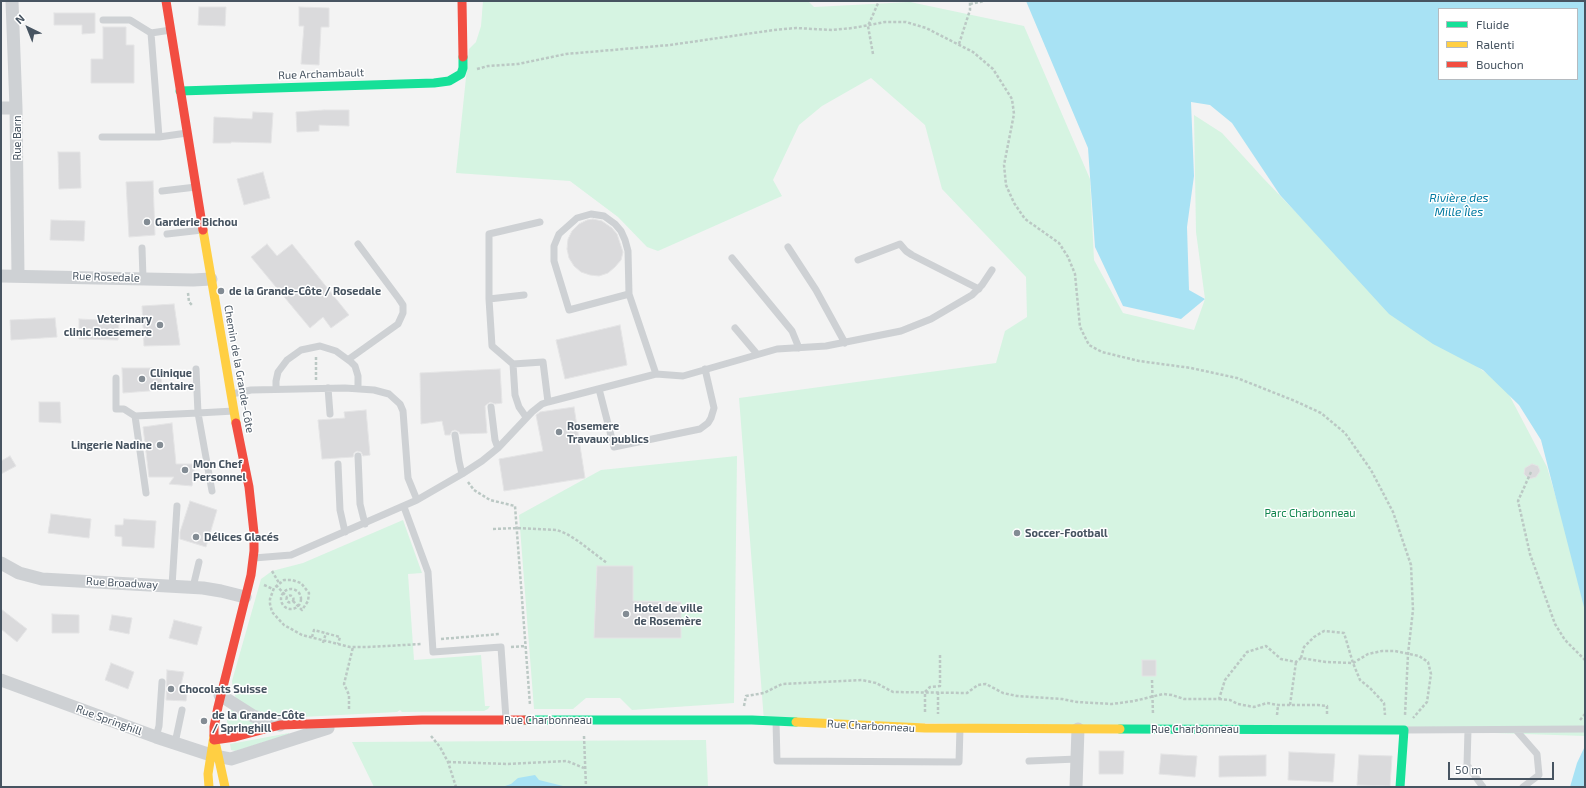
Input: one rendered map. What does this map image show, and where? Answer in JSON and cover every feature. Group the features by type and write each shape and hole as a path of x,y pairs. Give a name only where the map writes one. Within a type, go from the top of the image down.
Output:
{"street":[{"name":"Rue Barn","path":"12,1 16,108 18,275"},
{"name":"Chemin de la Grande-Côte","path":"166,1 230,394 252,506 254,558 220,695 214,727 215,755 225,787"},
{"path":"461,74 464,62 462,1"},
{"name":"Rue Archambault","path":"180,91 434,83 449,81 461,74"},
{"path":"1,108 16,108"},
{"name":"Rue Rosedale","path":"1,276 18,275 193,280 211,279"},
{"name":"Rue Broadway","path":"1,564 19,573 42,579 193,587 221,591 245,597"},
{"name":"Rue Springhill","path":"1,680 156,737 215,755"},
{"name":"Rue Charbonneau","path":"220,695 253,716 280,725"},
{"name":"Rue Charbonneau","path":"214,740 262,731 280,725 339,724 374,721 583,718 623,720 776,721 925,728 1153,729 1404,727"},
{"name":"Rue Charbonneau","path":"215,755 231,759 339,724"},
{"path":"1400,787 1404,727"},
{"path":"1076,787 1078,729"},
{"name":"Chemin de la Grande-Côte","path":"209,787 208,774 215,755"}],"lane":[{"path":"104,20 130,20 151,33 171,30"},
{"path":"151,33 159,137"},
{"path":"102,137 159,137 188,133"},
{"path":"162,191 196,187"},
{"path":"629,294 569,310 554,261 554,246 559,234 577,218 587,215 598,214 604,216 615,224 625,240 628,251 629,294 656,374"},
{"path":"540,222 488,234 489,299 492,346 513,364 543,362 548,402"},
{"path":"167,234 203,230"},
{"path":"348,359 398,324 403,313 403,306 399,299 358,244"},
{"path":"858,260 900,244 912,255 978,289"},
{"path":"788,247 816,290 845,343"},
{"path":"142,248 143,278"},
{"path":"732,258 792,331 799,348"},
{"path":"254,558 291,555 404,507 462,474 486,458 498,448 526,417 536,408 548,402 656,374 683,376 777,349 845,343 884,335 921,324 964,300 978,289 992,270"},
{"path":"489,299 524,295"},
{"path":"735,328 757,354"},
{"path":"276,390 276,378 281,367 290,357 301,350 315,346 326,347 342,354 348,359 356,370 358,389"},
{"path":"513,364 515,395 519,407 526,417"},
{"path":"196,369 198,413 212,491"},
{"path":"599,389 614,448 700,428 708,423 714,408 704,369"},
{"path":"116,378 116,409 124,409 135,416 234,411"},
{"path":"230,394 250,390 328,388 374,390 388,394 397,401 402,408 408,478 417,500"},
{"path":"328,388 330,414"},
{"path":"490,407 495,440 498,448"},
{"path":"135,416 146,493"},
{"path":"455,435 462,474"},
{"path":"358,456 360,504 364,524"},
{"path":"338,464 340,510 346,532"},
{"path":"172,586 177,506"},
{"path":"404,507 428,572 433,652 501,647 506,720"},
{"path":"193,587 199,562"},
{"path":"156,737 159,726 162,682"},
{"path":"175,743 182,710"},
{"path":"602,712 617,712 623,720"},
{"path":"776,721 777,761 959,762 960,728"},
{"path":"1404,727 1468,730 1585,729"},
{"path":"1468,730 1467,764 1483,787"},
{"path":"1516,730 1537,754 1539,775 1523,787"},
{"path":"1028,761 1077,759"}],"path":[{"path":"873,54 868,26 879,1"},
{"path":"958,44 966,25 970,10 970,2 984,1"},
{"path":"461,74 488,66 518,64 566,54 670,45 728,35 774,30 796,28 832,30 868,26 885,22 906,22 937,33 973,52 993,69 1012,99 1014,114 1004,165 1006,185 1014,203 1025,219 1059,243 1068,257 1075,274 1080,327 1089,345 1102,352 1139,361 1191,368 1237,378 1273,391 1320,413 1346,433 1368,464 1383,490 1393,512 1411,565 1413,610 1408,654 1404,727"},
{"path":"187,290 189,302 193,306"},
{"path":"316,354 316,368"},
{"path":"1531,472 1518,501 1530,554 1555,624 1565,640 1585,660"},
{"path":"468,482 474,490 490,500 515,506 531,711"},
{"path":"493,529 544,528 557,530 567,534 607,563"},
{"path":"272,571 277,584 283,592 288,597 292,596 293,601 302,610 310,597 307,589 297,581 288,579 277,584 270,599 270,608 275,616 288,629 324,642 353,647 413,644"},
{"path":"290,589 298,592 301,597 298,606 292,609 283,606 281,599 283,592 290,589"},
{"path":"288,597 286,599 288,602 291,603 293,601"},
{"path":"312,637 314,630 326,633 340,637 338,644"},
{"path":"1290,705 1296,662 1301,658 1304,647 1314,637 1324,631 1344,633 1360,680 1384,703"},
{"path":"324,642 326,633"},
{"path":"453,638 500,634"},
{"path":"501,647 526,646"},
{"path":"1219,699 1224,680 1247,652 1266,646 1281,659 1296,662"},
{"path":"350,713 349,695 344,684 353,647"},
{"path":"1301,658 1326,662 1353,663 1368,654 1382,651 1396,651 1419,656 1428,662 1431,674 1427,702 1404,727"},
{"path":"925,728 925,692 930,687 940,686 940,653"},
{"path":"744,711 744,699 746,696 764,693 782,684 862,680 876,683 893,692 967,693 978,685 986,684 1003,692 1017,696 1112,704 1134,701 1153,696 1172,695 1184,699 1230,700 1238,704 1254,707 1267,704 1318,704 1327,706 1327,722"},
{"path":"1152,680 1151,692 1153,696 1153,729"},
{"path":"938,692 938,728"},
{"path":"583,718 586,787"},
{"path":"422,720 448,762 456,787"},
{"path":"448,762 508,764 566,761 584,768"}],"green space":[{"name":"Parc Charbonneau","path":"483,1 808,1 814,7 910,2 1024,26 1090,179 1094,260 1123,313 1194,330 1205,299 1196,232 1194,115 1222,133 1365,284 1505,387 1547,467 1585,596 1585,736 1404,730 764,721 739,398 996,363 1005,331 1027,317 1026,277 942,189 925,125 871,78 822,106 799,125 773,180 782,196 658,251 647,247 618,217 570,181 456,173 469,49 476,42 481,26"},
{"path":"737,456 734,703 632,710 620,698 586,698 573,709 534,709 519,515 601,470","holes":["597,566 633,566 633,601 681,602 681,638 595,638"]},
{"path":"403,520 422,573 408,574 414,660 481,655 485,706 490,706 488,709 484,711 402,712 400,710 397,712 302,717 268,717 263,716 236,699 232,681 261,579 272,571 303,563"},
{"path":"229,710 233,710 245,718 257,723 231,730 227,722 227,712"},
{"path":"289,733 236,751 231,750 230,744"},
{"path":"706,740 708,787 374,787 352,742"}],"water":[{"name":"Rivière des Mille Îles","path":"1026,1 1585,1 1585,611 1541,440 1519,405 1483,370 1433,344 1389,314 1280,195 1232,123 1210,105 1191,102 1194,176 1187,227 1189,290 1205,299 1181,319 1123,306 1095,247 1088,148"},
{"path":"1585,746 1585,787 1570,787 1577,763"},
{"path":"535,775 539,780 563,787 502,787 511,784 518,778"}],"building":[{"path":"199,7 226,7 225,26 198,25"},
{"path":"299,7 329,8 329,27 321,27 319,65 301,64 304,26 299,26"},
{"path":"54,13 95,13 95,33 82,34 82,25 54,25"},
{"path":"103,27 126,27 126,45 134,45 134,83 91,83 91,59 103,59"},
{"path":"349,110 349,126 319,125 319,131 297,132 296,112"},
{"path":"253,112 273,113 271,143 213,143 214,117 252,119"},
{"path":"58,152 80,152 81,188 59,189"},
{"path":"263,172 270,198 244,205 237,179"},
{"path":"153,181 155,235 129,237 126,182"},
{"path":"593,219 602,221 612,228 617,234 623,252 621,260 615,267 608,273 599,276 581,272 574,266 569,258 567,249 568,239 572,231 579,224"},
{"path":"51,220 85,221 84,241 50,240"},
{"path":"267,244 277,256 292,244 349,315 331,328 323,317 310,328 251,257"},
{"name":"Veterinary clinic Roesemere","path":"174,304 180,345 144,346 142,306"},
{"path":"55,318 57,337 11,340 10,320"},
{"path":"79,319 119,321 118,340 79,339"},
{"path":"620,325 627,365 565,379 556,340"},
{"name":"Clinique dentaire","path":"122,368 162,368 161,390 123,393"},
{"path":"500,369 502,403 495,404 490,402 485,406 487,433 460,434 455,430 452,431 450,435 445,435 442,421 421,424 420,373"},
{"path":"39,402 60,402 61,423 39,422"},
{"name":"Rosemere Travaux publics","path":"574,407 585,478 504,491 499,459 543,451 536,415 540,412"},
{"path":"366,410 370,455 363,456 361,452 357,451 354,453 353,457 322,459 318,420 345,418 344,412"},
{"name":"Lingerie Nadine","path":"172,423 176,464 195,464 192,486 169,484 174,477 149,477 143,427"},
{"path":"10,456 16,466 1,474 1,461"},
{"path":"1532,464 1538,466 1540,471 1536,477 1529,479 1524,474 1525,468"},
{"path":"190,501 217,510 206,547 180,539 180,532"},
{"path":"51,514 91,519 89,538 48,533"},
{"path":"124,519 156,521 154,548 122,546 122,537 115,536 115,525 123,525"},
{"path":"597,566 633,566 633,601 681,602 681,638 594,638"},
{"path":"1,609 27,629 17,642 1,629"},
{"path":"52,614 79,615 79,633 52,633"},
{"path":"112,615 132,618 129,634 109,630"},
{"path":"174,620 202,627 197,645 169,638"},
{"path":"1142,660 1156,660 1156,676 1142,676"},
{"path":"111,663 134,672 128,689 105,680"},
{"path":"167,670 184,672 181,685 188,685 186,701 166,700"},
{"path":"1099,751 1124,751 1123,774 1099,774"},
{"path":"1289,752 1335,754 1333,782 1288,780"},
{"path":"1161,754 1197,756 1195,777 1159,774"},
{"path":"1266,755 1266,776 1219,777 1219,756"},
{"path":"1359,755 1392,756 1390,786 1357,785"}],"traffic: fast":[{"path":"180,91 434,83 449,81 461,74 463,68 463,57"},
{"path":"525,720 752,720 796,722"},
{"path":"1120,729 1404,730 1400,787"}],"traffic: slow":[{"path":"203,230 236,423"},
{"path":"796,722 925,728 1120,729"},
{"path":"209,787 208,774 214,736"},
{"path":"216,746 225,787"}],"traffic: jam":[{"path":"166,1 203,230"},
{"path":"462,1 463,57"},
{"path":"214,736 214,727 218,707 251,575 254,551 254,533 249,487 236,423"},
{"path":"214,740 235,737 280,725 422,720 525,720"}],"place":[{"name":"Garderie Bichou","path":"147,222"},
{"name":"de la Grande-Côte / Rosedale","path":"221,291"},
{"name":"Veterinary clinic Roesemere","path":"160,325"},
{"name":"Clinique dentaire","path":"142,379"},
{"name":"Rosemere Travaux publics","path":"559,432"},
{"name":"Lingerie Nadine","path":"160,445"},
{"name":"Mon Chef Personnel","path":"185,470"},
{"name":"Soccer-Football","path":"1017,533"},
{"name":"Délices Glacés","path":"196,537"},
{"name":"Hotel de ville de Rosemère","path":"626,614"},
{"name":"Chocolats Suisse","path":"171,689"},
{"name":"de la Grande-Côte / Springhill","path":"204,721"}]}
